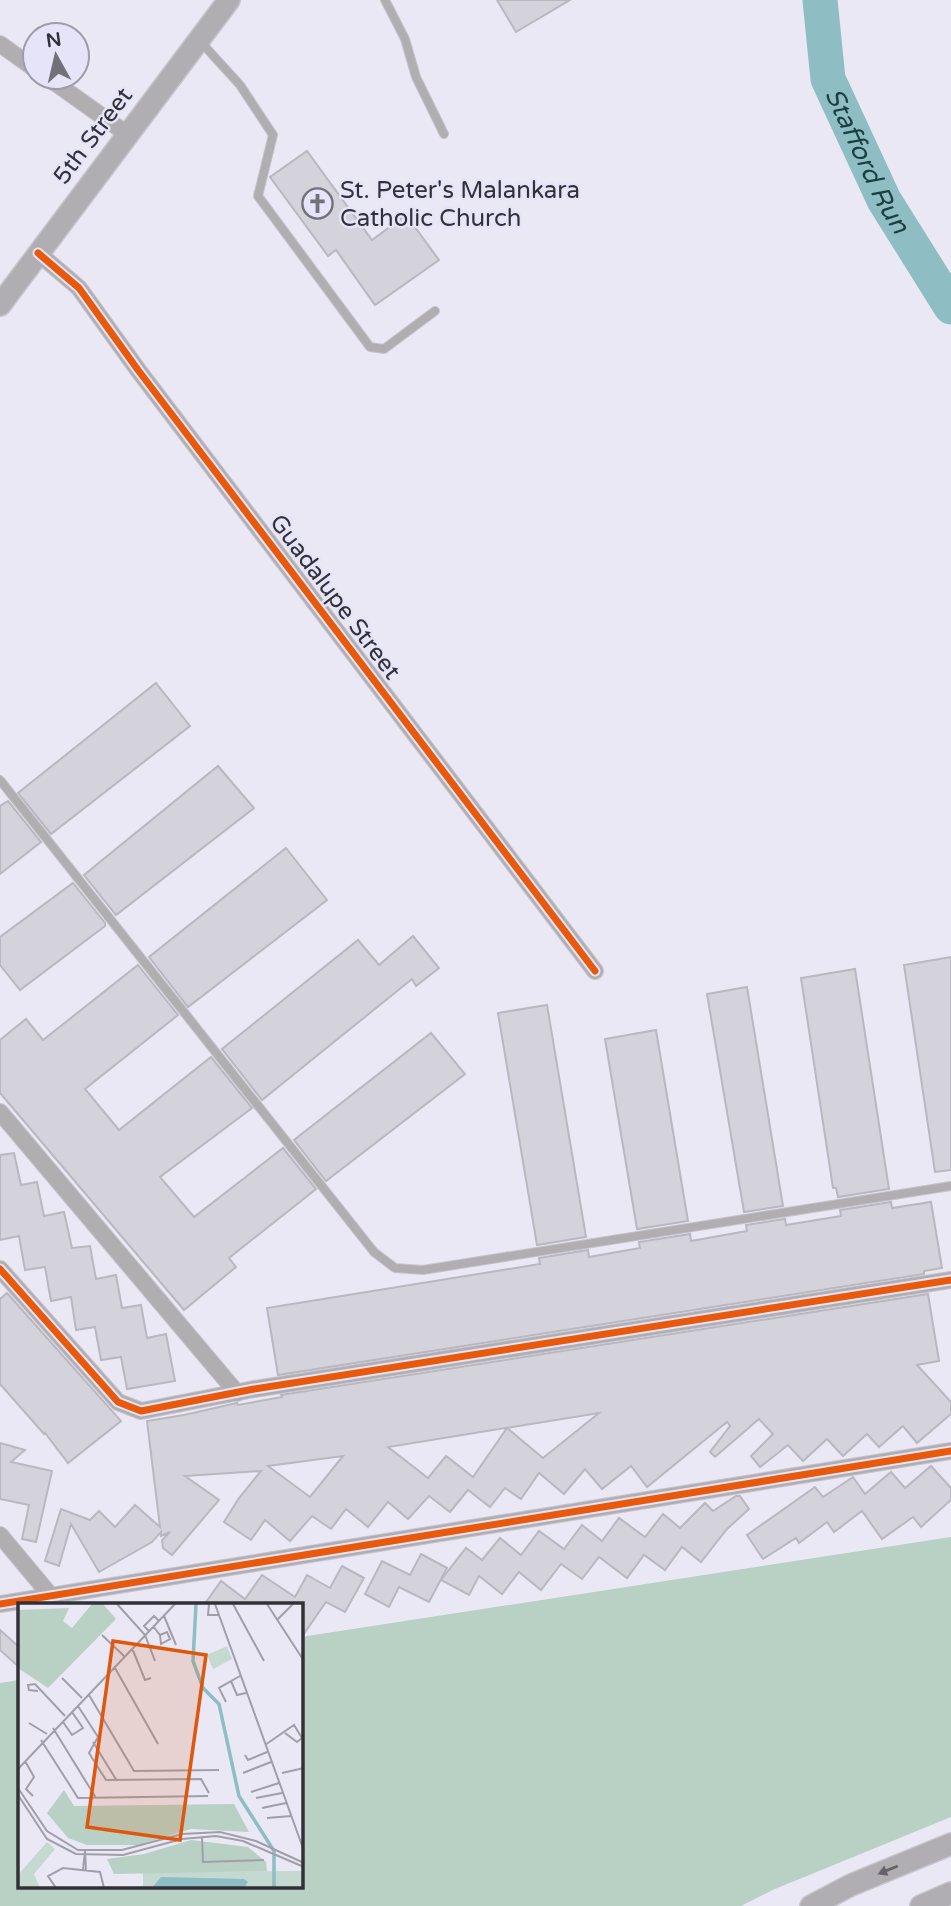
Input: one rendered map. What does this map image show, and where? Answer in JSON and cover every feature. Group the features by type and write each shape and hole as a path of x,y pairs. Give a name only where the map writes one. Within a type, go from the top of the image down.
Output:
{"main road":[{"name":"5th Street","path":"0,305 229,0"},
{"path":"811,1906 851,1885 951,1844"},
{"path":"921,1906 951,1894"}],"street":[{"path":"0,44 21,59"},
{"path":"67,91 127,134"},
{"name":"Guadalupe Street","path":"38,253 79,288 138,370 594,971"},
{"path":"0,1112 237,1393"},
{"path":"0,1269 118,1402 141,1411 237,1393 951,1280"},
{"path":"0,1604 951,1451"},
{"path":"0,1535 51,1596"}],"lane":[{"path":"385,0 405,39 416,77 444,134"},
{"path":"200,40 240,85 273,135 258,196 370,347 384,349 435,311"},
{"path":"0,780 374,1252 395,1268 423,1270 951,1186"}],"green space":[{"path":"951,1537 951,1817 775,1889 741,1906 0,1906 0,1683 18,1680 18,1888 303,1888 303,1637"}],"building":[{"path":"497,0 570,0 516,32"},
{"path":"307,151 372,240 406,215 439,260 375,305 336,250 328,256 270,177"},
{"path":"156,683 190,726 51,834 18,793"},
{"path":"218,766 254,808 116,915 84,875"},
{"path":"8,801 41,842 0,874 0,806"},
{"path":"286,848 327,900 188,1007 149,957"},
{"path":"73,883 105,926 20,990 0,965 0,937"},
{"path":"413,936 439,968 416,986 412,979 262,1100 222,1049 358,940 379,965"},
{"path":"951,957 951,1170 935,1172 904,965"},
{"path":"138,965 178,1015 85,1089 119,1130 211,1057 252,1108 160,1177 194,1217 283,1148 316,1189 229,1258 236,1267 184,1310 0,1093 0,1040 26,1019 43,1040"},
{"path":"855,969 889,1189 838,1197 836,1188 833,1188 801,978"},
{"path":"747,987 783,1206 744,1212 707,994"},
{"path":"547,1005 586,1237 537,1245 498,1013"},
{"path":"656,1030 688,1221 637,1229 605,1039"},
{"path":"431,1033 465,1074 326,1181 294,1140"},
{"path":"14,1153 21,1185 37,1182 44,1216 64,1212 72,1248 90,1246 96,1279 116,1275 122,1308 141,1305 147,1338 166,1334 175,1381 127,1389 121,1357 101,1360 95,1327 76,1330 71,1297 51,1301 45,1267 25,1270 19,1236 0,1240 0,1155"},
{"path":"891,1202 892,1208 931,1202 942,1268 924,1271 924,1274 278,1375 267,1308 540,1264 539,1258 588,1250 589,1257 640,1248 639,1242 690,1234 691,1241 747,1231 746,1225 785,1219 786,1225 841,1216 840,1210"},
{"path":"7,1293 121,1421 68,1463 45,1433 0,1384 0,1299"},
{"path":"928,1294 939,1361 917,1365 951,1402 951,1414 917,1443 903,1426 879,1447 867,1434 843,1456 827,1439 803,1461 788,1445 760,1467 751,1456 773,1434 759,1419 715,1457 710,1452 730,1426 727,1422 647,1487 631,1466 602,1489 585,1469 564,1494 539,1473 521,1499 505,1488 490,1507 468,1490 450,1512 429,1496 408,1519 388,1502 368,1527 346,1509 331,1529 312,1516 290,1541 265,1520 251,1540 224,1522 261,1471 185,1476 219,1500 172,1555 163,1548 162,1540 170,1532 161,1536 161,1532 152,1542 99,1572 71,1524 59,1566 45,1561 61,1509 90,1520 99,1511 115,1527 135,1505 160,1527 147,1421 282,1397 281,1395","holes":["599,1413 543,1458 507,1428 473,1477 446,1456 428,1478 388,1447","343,1456 310,1497 268,1466"]},
{"path":"0,1443 25,1450 11,1462 52,1471 36,1542 22,1539 29,1505 0,1499"},
{"path":"931,1466 951,1488 951,1500 921,1527 913,1517 882,1539 862,1511 834,1532 827,1522 799,1543 796,1538 763,1559 747,1535 815,1487 823,1497 853,1477 865,1494 891,1472 905,1488"},
{"path":"740,1496 749,1509 727,1529 701,1562 682,1547 665,1570 644,1555 627,1578 599,1557 582,1579 561,1564 541,1590 519,1572 502,1594 479,1576 469,1595 441,1580 466,1548 482,1560 500,1538 521,1555 539,1531 564,1549 582,1525 602,1541 619,1518 645,1537 663,1514 680,1528 705,1503 713,1511"},
{"path":"421,1554 447,1568 429,1602 399,1587 389,1607 365,1594 382,1561 410,1575"},
{"path":"342,1566 364,1578 345,1612 326,1602 303,1635 303,1603 205,1603 221,1581 245,1599 262,1575 295,1597 307,1575 330,1588"},
{"path":"0,1630 18,1646 18,1666 0,1650"}],"waterway":[{"name":"Stafford Run","path":"820,0 828,79 884,200 951,307"}],"cycle path":[{"path":"38,253 79,288 138,370 595,971"},
{"path":"0,1269 118,1402 141,1411 254,1389 951,1280"},
{"path":"0,1604 951,1451"}],"place":[{"name":"St. Peter's Malankara Catholic Church","path":"317,204"}]}
